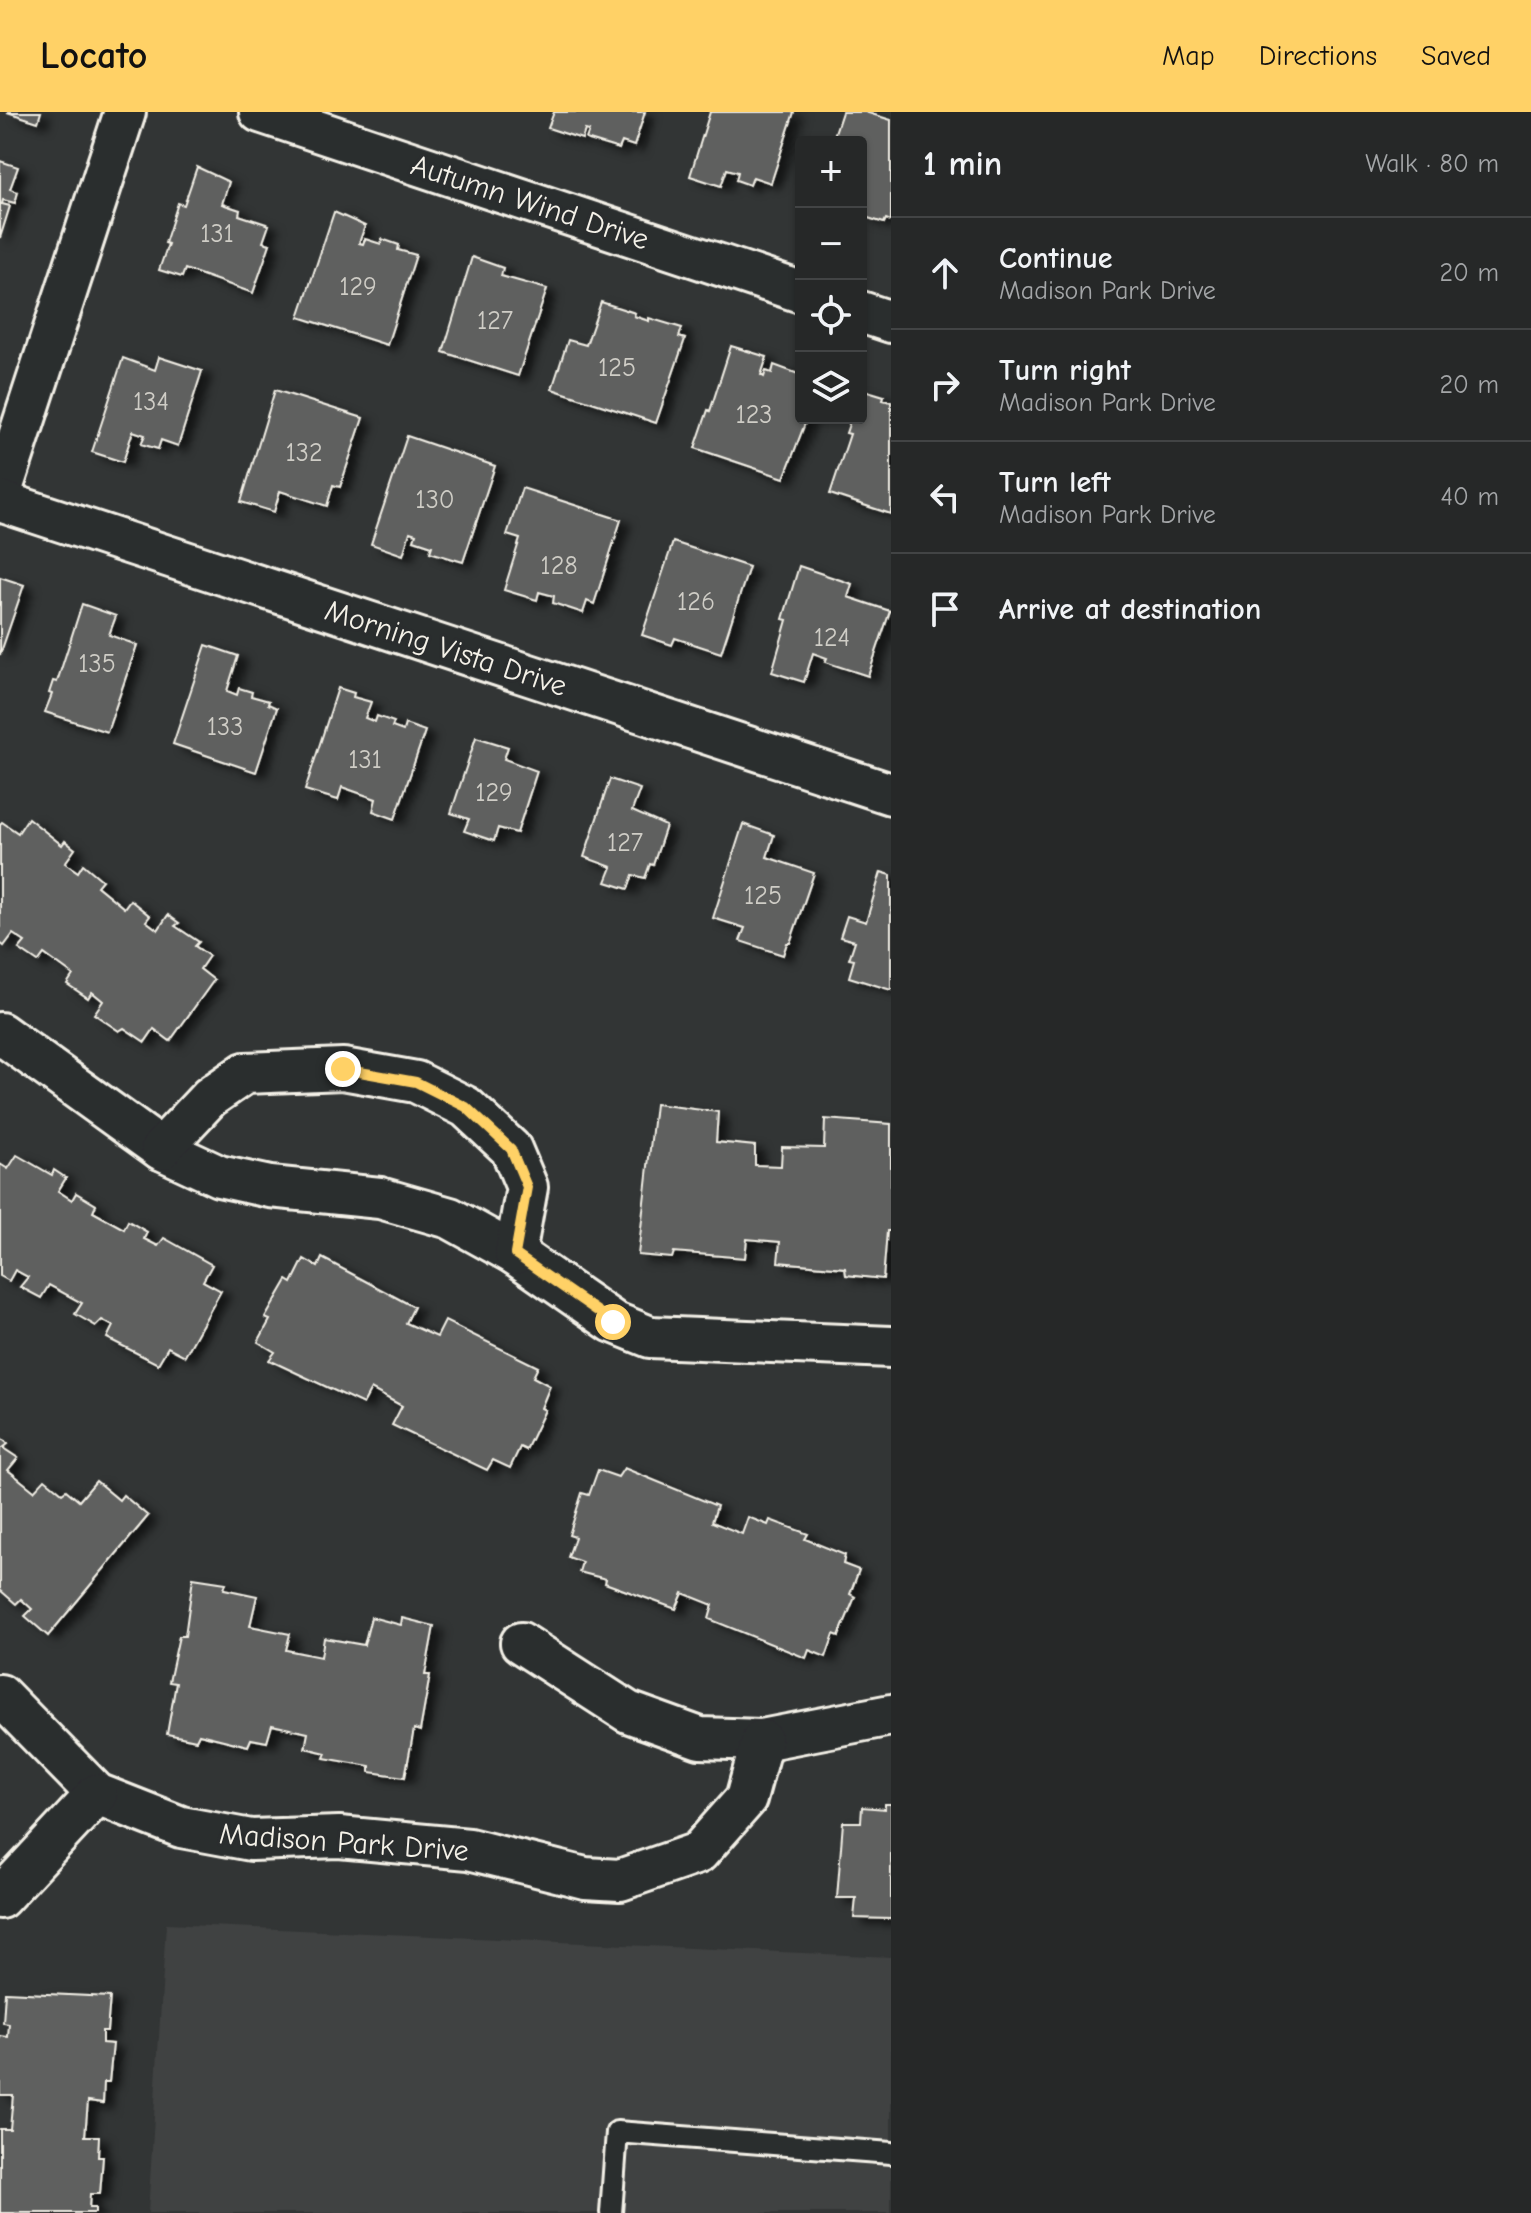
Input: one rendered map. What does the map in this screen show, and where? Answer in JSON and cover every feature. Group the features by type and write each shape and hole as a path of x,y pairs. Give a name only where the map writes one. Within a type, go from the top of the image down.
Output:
{"street":[{"path":"0,498 125,112"},
{"name":"Autumn Wind Drive","path":"260,112 795,290"},
{"path":"867,314 891,322"},
{"name":"Morning Vista Drive","path":"0,498 891,794"},
{"path":"1,1036 161,1149 219,1176 270,1187 380,1198 450,1218 515,1254 613,1322 650,1337 891,1347"},
{"path":"161,1149 210,1097 245,1073 343,1069 416,1082 466,1107 511,1149 527,1187 515,1254"},
{"path":"521,1643 628,1712 700,1738 762,1740 891,1715"},
{"name":"Madison Park Drive","path":"0,1695 97,1794 181,1827 251,1840 339,1837 469,1849 585,1878 620,1880 698,1853 746,1799 762,1740"},
{"path":"2,1891 97,1794"}],"lane":[{"path":"611,2213 617,2132 891,2153"}],"shaded area":[{"path":"166,1924 891,1957 891,2213 148,2213"}],"building":[{"path":"7,112 41,112 38,122"},
{"path":"554,112 645,112 634,146 622,142 619,149 586,139 589,131 585,130 582,139 548,128"},
{"path":"710,112 794,112 771,183 753,177 750,185 736,180 738,172 727,169 721,186 690,176"},
{"path":"842,112 865,112 891,120 891,221 886,219 884,223 867,218 867,136 834,136"},
{"path":"0,161 18,167 10,189 18,192 15,203 3,200 2,204 10,206 0,238"},
{"path":"197,167 229,182 222,204 240,210 239,215 269,225 263,242 270,244 253,293 185,269 182,277 159,270 178,203 184,205"},
{"path":"334,212 365,226 359,243 363,244 365,239 381,244 382,239 399,245 398,250 416,255 387,345 299,317"},
{"path":"472,257 503,268 501,276 547,289 518,376 443,352"},
{"path":"601,302 649,321 649,318 682,328 679,337 685,339 656,423 552,389 568,340 586,345"},
{"path":"731,346 767,357 761,375 764,377 766,371 772,373 774,365 795,373 795,424 805,424 784,478 695,448"},
{"path":"159,357 202,371 178,446 161,440 158,449 141,444 145,435 133,431 123,462 92,452 123,358 155,370"},
{"path":"275,390 363,418 340,487 333,485 327,506 280,491 274,512 241,502"},
{"path":"867,391 884,396 883,400 891,402 891,514 830,494 850,434 846,433 849,424 867,424"},
{"path":"407,436 495,466 463,562 430,552 432,546 414,540 416,534 410,532 403,555 371,544"},
{"path":"522,488 621,520 594,604 587,601 583,613 553,603 554,596 539,592 537,600 504,590 520,539 507,535"},
{"path":"673,542 749,567 721,653 675,638 672,645 642,635"},
{"path":"799,566 852,584 848,597 890,611 868,676 825,662 827,658 813,653 804,682 772,672 787,620 783,619"},
{"path":"0,577 24,585 0,655"},
{"path":"82,604 116,616 109,635 137,645 107,732 45,712 53,681 57,682"},
{"path":"206,645 238,656 227,691 237,695 239,688 252,692 251,696 269,701 268,704 277,708 256,772 173,744"},
{"path":"338,688 354,693 353,697 371,702 365,718 375,722 377,716 394,722 392,727 403,731 405,724 425,731 395,819 373,811 376,799 342,787 338,800 305,790"},
{"path":"476,737 508,747 504,759 537,771 517,833 498,828 494,841 464,831 469,819 451,813"},
{"path":"610,779 640,789 632,811 666,826 653,865 650,864 645,878 633,875 628,889 606,882 612,867 584,857"},
{"path":"28,818 62,845 65,841 75,849 65,863 78,872 83,864 102,880 97,886 124,908 130,900 150,916 146,921 158,930 168,915 179,923 175,926 199,942 195,946 209,956 200,969 214,980 170,1041 154,1029 145,1042 124,1028 119,1031 94,1014 103,1001 92,992 88,998 67,984 73,975 44,954 38,962 19,949 25,942 13,934 4,946 0,943 0,824 2,822 18,833"},
{"path":"743,824 774,835 767,857 814,873 783,955 740,941 745,928 713,918"},
{"path":"881,872 891,875 891,990 849,977 854,960 849,959 855,941 840,937 847,916 866,922"},
{"path":"655,1104 718,1112 716,1142 755,1146 755,1165 781,1166 782,1147 824,1148 825,1119 891,1124 891,1231 887,1231 883,1279 846,1275 845,1268 778,1262 780,1242 747,1239 745,1258 674,1252 672,1258 638,1255"},
{"path":"17,1155 52,1175 54,1170 66,1178 58,1191 72,1200 76,1193 96,1205 93,1212 124,1229 128,1221 147,1232 144,1239 158,1246 164,1238 212,1265 203,1281 221,1291 185,1356 168,1347 158,1364 107,1338 113,1326 102,1320 96,1326 75,1314 82,1303 49,1285 41,1298 20,1287 28,1277 15,1270 9,1281 0,1276 0,1164 8,1169"},
{"path":"322,1258 414,1307 406,1323 437,1337 445,1321 538,1367 533,1377 550,1386 541,1408 545,1410 526,1450 520,1447 510,1468 493,1460 487,1470 392,1425 402,1406 371,1389 363,1404 269,1360 275,1352 258,1342 270,1320 265,1318 287,1280 292,1283 304,1259 318,1267"},
{"path":"0,1437 8,1444 3,1448 18,1458 8,1470 34,1491 45,1479 62,1493 66,1490 79,1501 96,1481 119,1500 123,1495 148,1516 48,1636 25,1616 32,1609 21,1599 16,1604 0,1590"},
{"path":"624,1468 717,1506 712,1522 742,1534 748,1517 768,1525 770,1520 808,1534 805,1539 845,1555 843,1564 859,1570 850,1594 855,1597 839,1636 834,1634 826,1657 809,1650 806,1658 709,1619 713,1605 683,1593 676,1609 605,1583 606,1579 579,1572 582,1562 568,1557 575,1537 569,1535 582,1493 589,1495 598,1470 618,1477"},
{"path":"193,1578 226,1583 224,1589 257,1596 250,1626 290,1634 286,1650 321,1657 324,1638 364,1645 371,1617 401,1625 402,1618 434,1626 425,1675 430,1675 420,1731 414,1729 405,1777 370,1772 370,1766 324,1758 326,1753 305,1748 308,1733 272,1725 267,1742 251,1739 248,1746 199,1734 196,1740 167,1734 176,1683 169,1682 179,1636 185,1636"},
{"path":"885,1804 891,1804 891,1919 854,1918 856,1898 837,1898 843,1822 861,1822 862,1807 885,1809"},
{"path":"5,1992 110,1997 107,2031 102,2031 102,2043 113,2044 109,2082 104,2082 103,2103 88,2101 85,2136 99,2136 98,2157 103,2157 100,2194 90,2194 89,2208 95,2208 95,2213 0,2213 0,2129 10,2129 13,2095 0,2095 0,2036 8,2037 9,2024 3,2023"}],"route":[{"path":"343,1069 416,1082 466,1107 511,1149 527,1187 515,1254 613,1322"}]}
